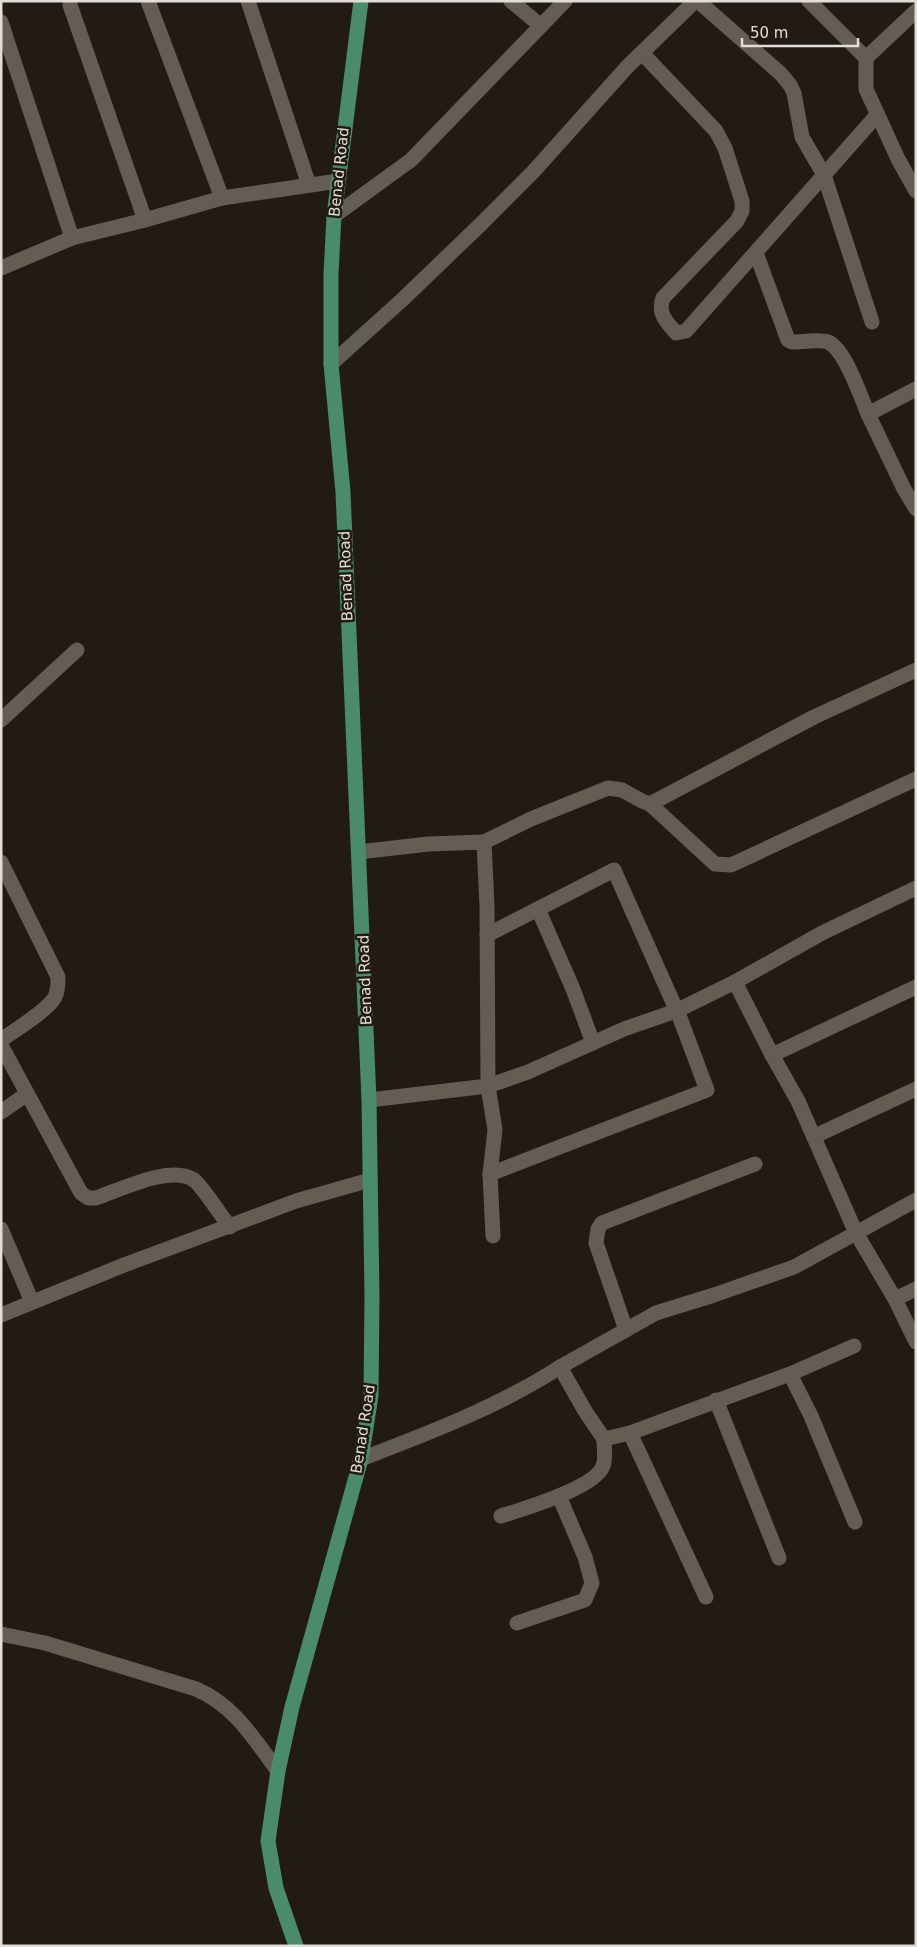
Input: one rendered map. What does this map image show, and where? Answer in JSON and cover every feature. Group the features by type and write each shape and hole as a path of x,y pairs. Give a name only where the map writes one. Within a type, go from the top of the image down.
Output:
{"main road":[{"name":"Benad Road","path":"296,1946 276,1888 268,1841 278,1771 292,1707 361,1460 371,1396 372,1296 369,1100 360,852 352,749 342,492 331,364 331,274 334,216 361,1"}],"street":[{"path":"148,1 222,198"},
{"path":"248,1 309,185"},
{"path":"511,1 540,26"},
{"path":"334,216 411,160 565,1"},
{"path":"331,364 402,300 481,224 642,53 697,1 781,74 790,85 794,93 802,137 824,175 872,322"},
{"path":"809,1 866,58 866,89 877,116 916,191"},
{"path":"70,5 146,220"},
{"path":"866,58 916,11"},
{"path":"1,22 72,238"},
{"path":"642,53 716,131 725,148 742,201 742,211 737,221 663,298 661,311 676,333 686,331 877,116"},
{"path":"1,268 72,238 146,220 222,198 338,181"},
{"path":"756,253 788,340 792,342 828,342 838,349 868,414 910,486 916,509"},
{"path":"868,414 916,389"},
{"path":"1,720 77,650"},
{"path":"650,804 814,717 916,670"},
{"path":"360,852 428,844 484,842 531,819 608,788 622,790 650,804 715,864 731,865 916,779"},
{"path":"484,842 488,1086 495,1130 490,1174 493,1236"},
{"path":"1,862 58,977 58,989 54,998 38,1014 1,1040"},
{"path":"487,935 614,870 676,1011 707,1090 490,1174"},
{"path":"369,1100 488,1086 528,1072 624,1029 676,1011 736,982 822,933 916,888"},
{"path":"538,909 573,989 593,1043"},
{"path":"736,982 815,1136 856,1233 895,1299 916,1342"},
{"path":"772,1055 916,987"},
{"path":"1,1045 81,1193 88,1198 96,1198 160,1176 179,1175 194,1180 230,1227"},
{"path":"815,1136 916,1089"},
{"path":"1,1112 27,1094"},
{"path":"626,1330 596,1243 598,1229 602,1223 755,1164"},
{"path":"1,1315 124,1265 296,1201 370,1180"},
{"path":"361,1460 448,1426 530,1387 560,1367 656,1313 794,1267 916,1200"},
{"path":"1,1229 32,1302"},
{"path":"895,1299 916,1289"},
{"path":"604,1439 630,1433 790,1374 854,1346"},
{"path":"501,1516 559,1496 594,1478 604,1466 604,1439 585,1411 560,1367"},
{"path":"790,1374 811,1416 854,1522"},
{"path":"716,1400 779,1558"},
{"path":"630,1433 706,1597"},
{"path":"516,1623 585,1600 592,1583 585,1557 559,1496"},
{"path":"1,1634 54,1646 196,1689 212,1696 228,1708 244,1725 278,1771"}]}
